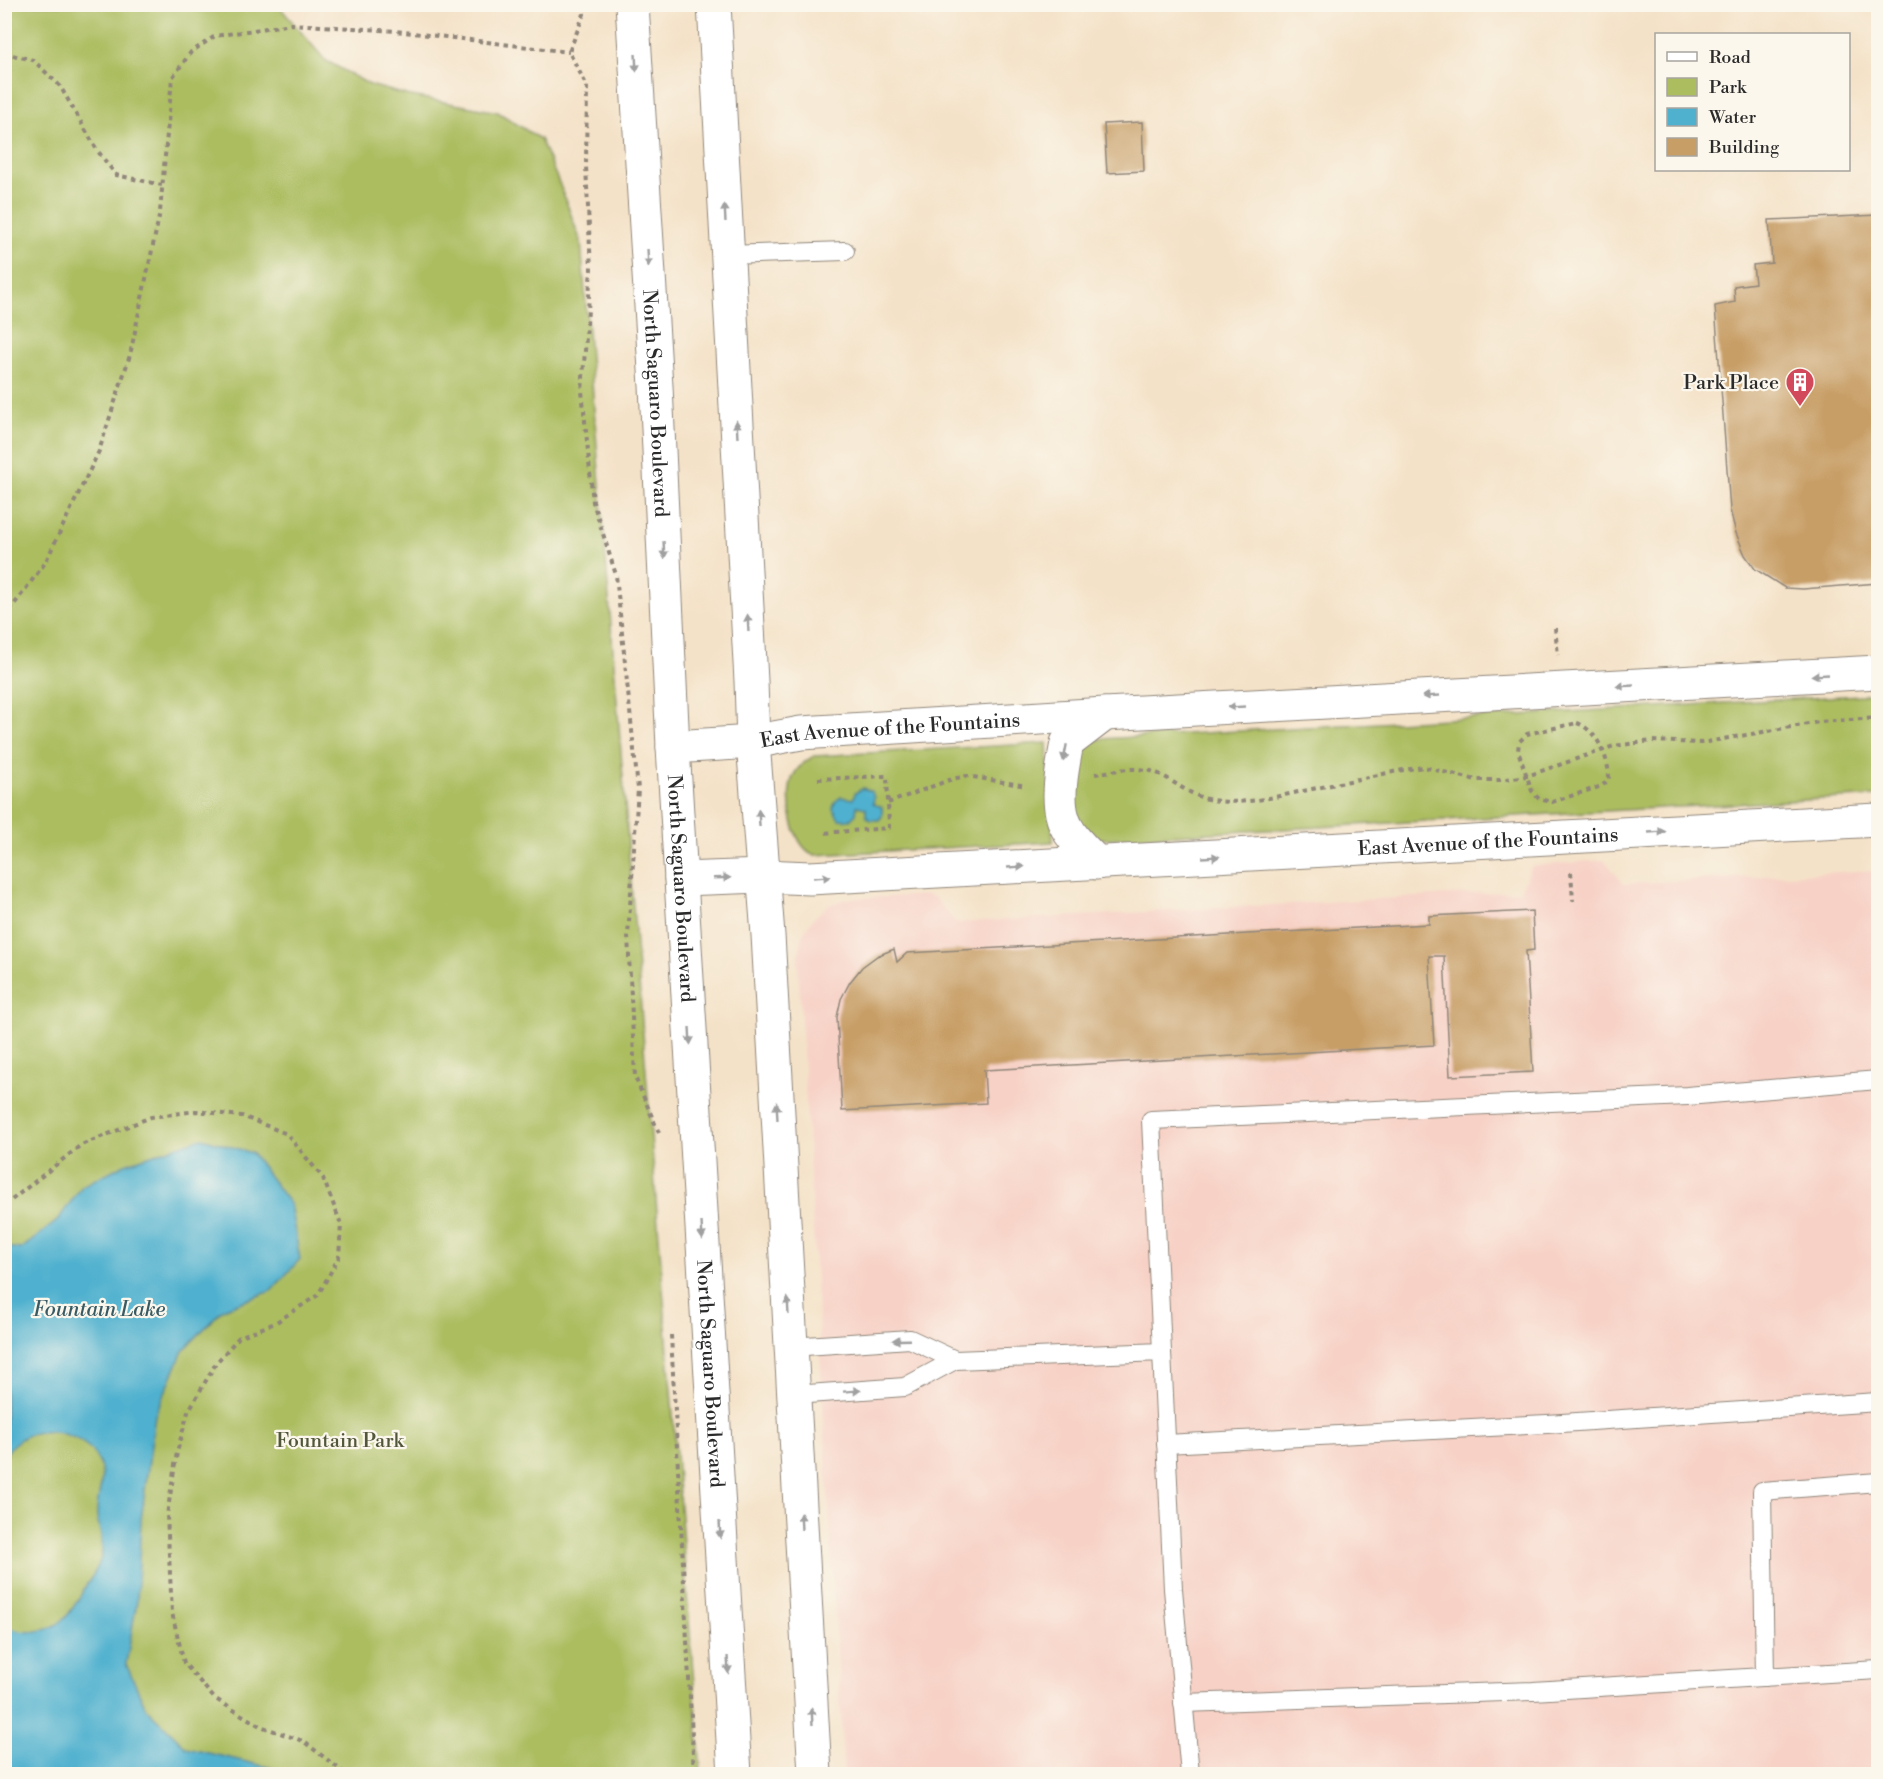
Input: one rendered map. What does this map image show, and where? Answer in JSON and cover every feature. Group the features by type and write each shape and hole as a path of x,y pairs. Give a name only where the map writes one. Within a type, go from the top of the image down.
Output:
{"main road":[{"name":"North Saguaro Boulevard","path":"632,4 656,386 673,747 735,1774"},
{"path":"714,4 751,669 753,742 763,876 815,1774"},
{"name":"East Avenue of the Fountains","path":"673,747 753,742 801,733 1105,714 1878,672"},
{"path":"1097,863 1074,838 1063,818 1060,782 1067,743 1105,714"},
{"name":"East Avenue of the Fountains","path":"681,879 763,876 810,878 1878,820"}],"lane":[{"path":"728,255 845,251"},
{"path":"1190,1774 1173,1588 1151,1120 1687,1096 1878,1080"},
{"path":"790,1347 910,1339 955,1359 1162,1352"},
{"path":"794,1395 905,1387 955,1359"},
{"path":"1167,1444 1547,1424 1878,1402"},
{"path":"1765,1677 1762,1491 1878,1482"},
{"path":"1184,1703 1533,1691 1878,1670"}],"path":[{"path":"583,4 584,14 569,52 587,86 586,166 591,270 582,391 593,502 616,575 638,789 628,936 635,1077 659,1130 659,1142"},
{"path":"4,618 45,563 99,451 130,355 160,212 172,78 191,52 215,36 292,24 396,31 569,52"},
{"path":"4,53 33,60 60,86 97,150 116,175 162,185"},
{"path":"1556,628 1558,665"},
{"path":"888,803 952,779 967,776 1031,786 1126,769 1142,769 1160,775 1193,795 1213,800 1236,801 1268,798 1403,770 1424,768 1476,780 1500,780 1527,776 1614,746 1652,741 1701,743 1819,722 1878,718"},
{"path":"1577,723 1587,726 1596,735 1602,750 1609,771 1609,779 1602,786 1552,802 1539,799 1532,791 1518,751 1519,742 1527,734 1577,723"},
{"path":"818,779 887,776 890,828 823,833"},
{"path":"1570,863 1573,901"},
{"path":"4,1204 81,1145 151,1118 196,1111 242,1116 286,1134 323,1178 341,1224 339,1257 318,1295 275,1323 239,1338 216,1363 188,1412 177,1452 167,1515 172,1613 184,1663 214,1698 260,1726 303,1741 346,1774"},
{"path":"671,1332 694,1774"}],"shaded area":[{"path":"1604,860 1624,884 1878,870 1878,1770 1791,1774 844,1774 798,962 802,935 812,920 827,906 845,899 927,895 935,898 956,923 1520,891 1532,866"}],"green space":[{"name":"Fountain Park","path":"5,5 278,5 325,60 370,85 406,95 498,112 540,139 560,185 581,242 701,1774 5,1774"},
{"path":"1878,694 1878,796 1103,839 1091,834 1083,826 1075,805 1076,756 1091,742 1100,739"},
{"path":"1047,743 1053,842 815,855 801,843 792,822 789,798 792,779 801,765 814,756"}],"water":[{"path":"863,788 872,792 873,804 882,807 882,816 879,820 870,820 866,816 866,808 857,806 856,814 850,820 839,819 833,809 835,802 841,797 853,799 855,793"},
{"name":"Fountain Lake","path":"202,1138 252,1153 290,1204 300,1259 271,1291 223,1309 183,1351 155,1415 141,1520 137,1601 126,1664 146,1708 187,1748 272,1768 282,1774 5,1774 5,1625 27,1632 43,1630 64,1619 97,1569 102,1541 97,1516 101,1470 96,1457 83,1443 67,1435 40,1432 18,1440 10,1448 5,1458 5,1247 21,1249 57,1221 82,1186 125,1164"}],"building":[{"path":"1142,122 1144,171 1107,173 1104,124"},
{"name":"Park Place","path":"1878,215 1878,583 1803,589 1785,588 1755,569 1745,555 1730,510 1715,306 1735,302 1734,286 1755,283 1753,265 1772,263 1769,220"},
{"path":"1532,911 1534,950 1526,951 1533,1072 1450,1076 1444,956 1429,956 1434,1045 984,1070 986,1103 842,1111 837,1017 841,999 850,982 862,967 877,956 894,949 897,962 907,953 1429,924 1429,916"}],"place":[{"name":"Park Place","path":"1800,408"}]}
